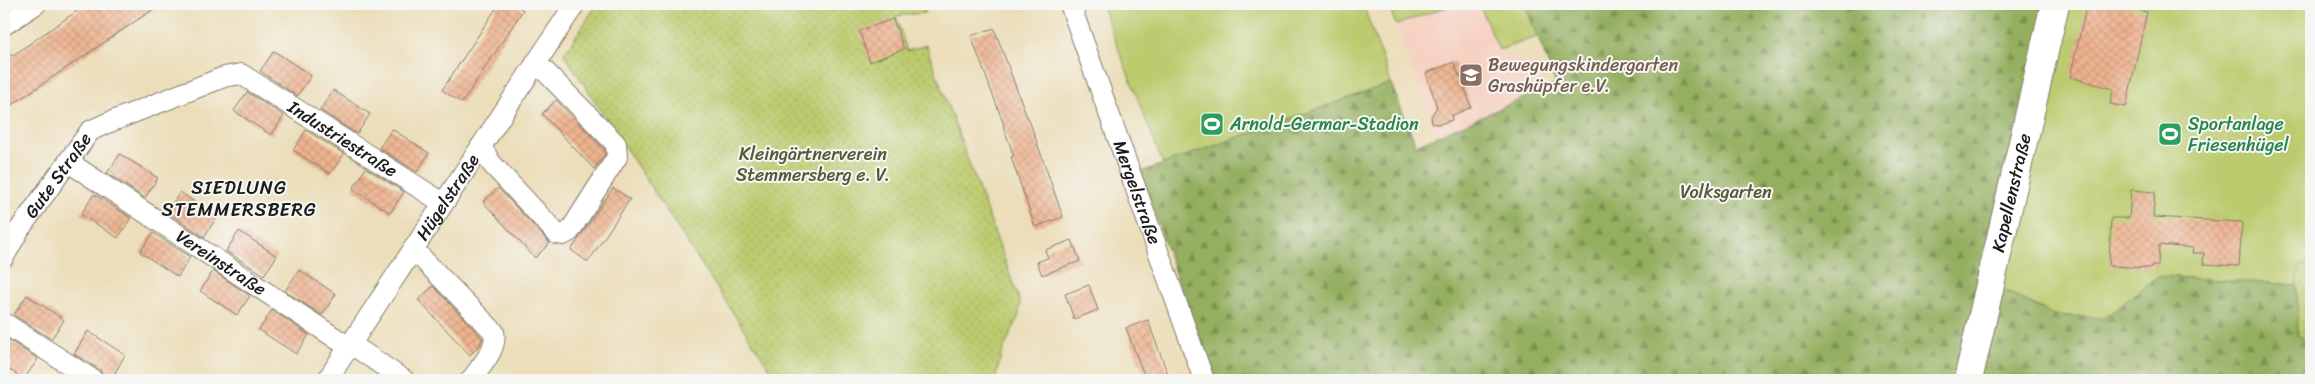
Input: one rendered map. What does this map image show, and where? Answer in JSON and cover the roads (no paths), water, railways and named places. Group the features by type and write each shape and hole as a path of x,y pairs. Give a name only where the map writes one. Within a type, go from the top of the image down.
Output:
{"street":[{"path":"4,25 36,4"},
{"name":"Hügelstraße","path":"327,380 575,4"},
{"name":"Mergelstraße","path":"1070,4 1204,380"},
{"name":"Kapellenstraße","path":"1968,380 2056,4"},
{"name":"Hügelstraße","path":"481,146 492,163 558,234 563,235 570,230 617,157 618,152 616,144 536,62"},
{"name":"Gute Straße","path":"4,257 19,230 70,163 90,131 224,77 241,74"},
{"name":"Industriestraße","path":"241,74 443,203"},
{"name":"Vereinstraße","path":"70,163 350,345"},
{"name":"Hügelstraße","path":"413,249 494,332 496,339 494,346 471,380"},
{"path":"4,323 93,380"},
{"path":"350,345 404,380"}],"place":[{"name":"Bewegungskindergarten Grashüpfer e.V.","path":"1471,75"},
{"name":"Arnold-Germar-Stadion","path":"1212,124"},
{"name":"Sportanlage Friesenhügel","path":"2170,134"}],"district":[{"name":"SIEDLUNG STEMMERSBERG","path":"239,198"}],"park label":[{"name":"Kleingärtnerverein Stemmersberg e. V.","path":"813,164"},
{"name":"Volksgarten","path":"1726,192"}]}
